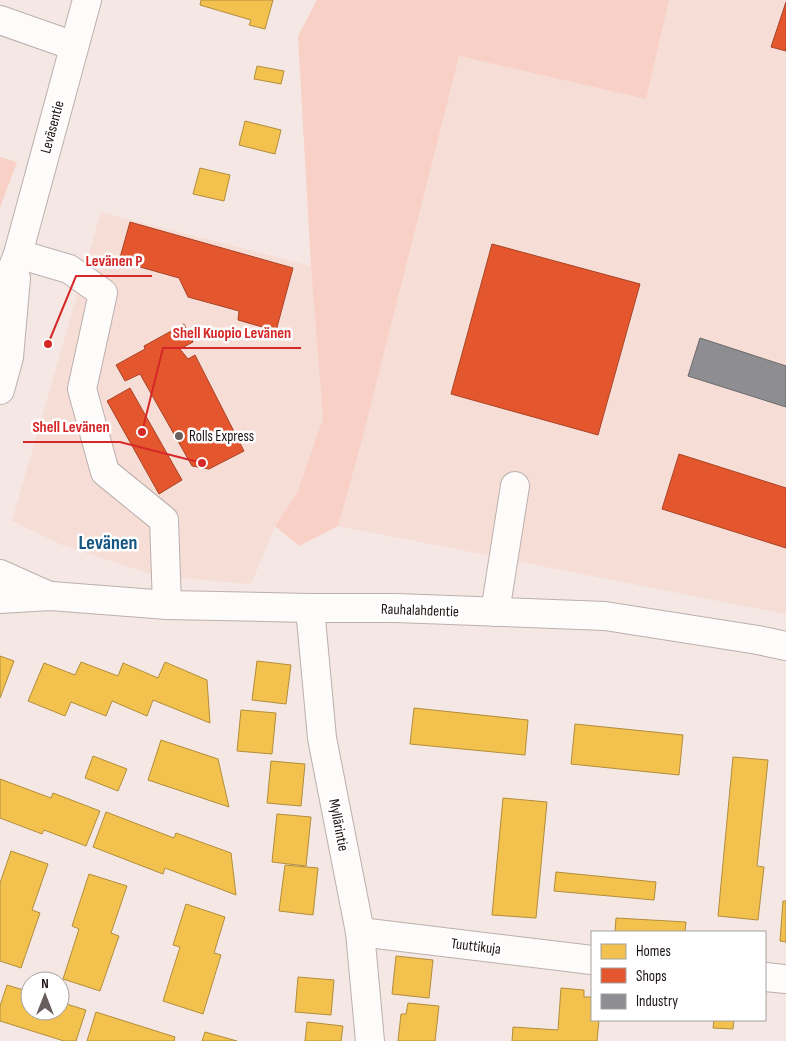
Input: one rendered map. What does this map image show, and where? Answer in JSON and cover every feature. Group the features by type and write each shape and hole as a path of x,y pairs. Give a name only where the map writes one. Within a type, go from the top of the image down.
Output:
{"main road":[{"name":"Leväsentie","path":"0,300 18,254 87,0"},
{"path":"0,20 74,46"},
{"name":"Leväsentie","path":"0,390 9,357 18,254"},
{"path":"18,254 69,270 103,293 82,389 105,472 164,520 167,605"},
{"path":"495,612 514,486"},
{"name":"Rauhalahdentie","path":"0,574 51,596"},
{"name":"Rauhalahdentie","path":"0,599 51,596 167,605 396,608 605,616 786,646"},
{"name":"Myllärintie","path":"310,608 322,738 360,932 370,1041"},
{"name":"Tuuttikuja","path":"360,932 591,960"},
{"path":"766,977 786,979"}],"shaded area":[{"path":"317,0 669,0 646,99 459,56 360,447 338,526 299,546 275,526 297,493 323,419 311,266 298,36"},
{"path":"669,0 786,0 786,614 338,526 459,56 646,99"},
{"path":"0,157 17,162 0,208"},
{"path":"101,212 311,266 323,419 297,493 275,526 251,584 157,576 62,545 12,521"}],"building: Homes":[{"path":"201,0 273,0 265,29 249,25 251,20 200,5"},
{"path":"257,66 284,71 281,84 254,79"},
{"path":"245,121 281,130 275,154 239,145"},
{"path":"200,168 230,175 224,201 193,194"},
{"path":"0,656 14,661 0,698"},
{"path":"257,661 291,665 286,704 252,700"},
{"path":"81,662 118,676 123,663 158,678 165,662 207,680 210,723 153,700 147,716 112,701 106,716 71,702 65,716 28,701 44,663 75,675"},
{"path":"414,708 528,720 525,755 410,744"},
{"path":"241,710 276,713 272,754 237,751"},
{"path":"575,724 683,735 679,775 571,764"},
{"path":"161,740 218,759 229,807 148,780"},
{"path":"93,756 127,769 118,791 85,778"},
{"path":"733,757 768,760 757,866 764,867 758,920 718,916"},
{"path":"271,761 305,764 301,806 267,803"},
{"path":"0,779 51,798 53,793 100,811 86,846 44,830 42,834 0,818"},
{"path":"503,798 547,802 536,918 492,915"},
{"path":"106,812 174,838 176,833 231,853 236,895 165,868 163,874 93,847"},
{"path":"277,814 311,817 306,866 272,862"},
{"path":"11,851 48,864 32,910 40,913 21,968 0,961 0,883"},
{"path":"285,865 318,868 313,915 279,911"},
{"path":"556,872 656,882 654,900 554,891"},
{"path":"89,874 127,886 111,933 119,936 100,991 70,981 70,971 66,971 79,929 72,926"},
{"path":"783,901 786,901 786,942 780,941"},
{"path":"186,904 225,917 214,953 221,955 203,1014 163,1001 180,947 173,945"},
{"path":"616,918 686,922 685,931 615,931"},
{"path":"396,956 433,960 429,998 392,994"},
{"path":"298,977 334,980 331,1015 295,1012"},
{"path":"7,985 20,989 20,1021 70,1021 70,1005 86,1010 76,1041 64,1041 0,1021 0,1006"},
{"path":"561,988 584,990 584,997 591,997 591,1021 599,1021 597,1041 512,1041 513,1027 558,1030"},
{"path":"408,1003 439,1006 435,1041 398,1041 401,1014 406,1014"},
{"path":"96,1012 175,1037 174,1041 87,1041"},
{"path":"714,1021 734,1021 733,1029 713,1028"},
{"path":"307,1022 343,1026 341,1041 305,1041"},
{"path":"205,1032 237,1041 202,1041"}],"building: Shops":[{"path":"786,2 786,51 771,47"},
{"path":"130,222 293,268 276,331 238,320 239,311 188,297 179,278 119,261"},
{"path":"492,244 640,284 598,435 451,394"},
{"path":"184,324 193,342 180,349 188,359 195,355 244,451 209,469 192,466 140,374 125,381 116,365 145,349 144,346"},
{"path":"130,388 182,480 159,494 107,401"},
{"path":"679,454 786,488 786,548 662,509"}],"building: Industry":[{"path":"700,338 786,366 786,407 688,376"}],"place":[{"name":"Levänen P","path":"48,344"},
{"name":"Shell Kuopio Levänen","path":"142,432"},
{"name":"Rolls Express","path":"179,436"},
{"name":"Shell Levänen","path":"202,463"}],"district":[{"name":"Levänen","path":"108,542"}]}
